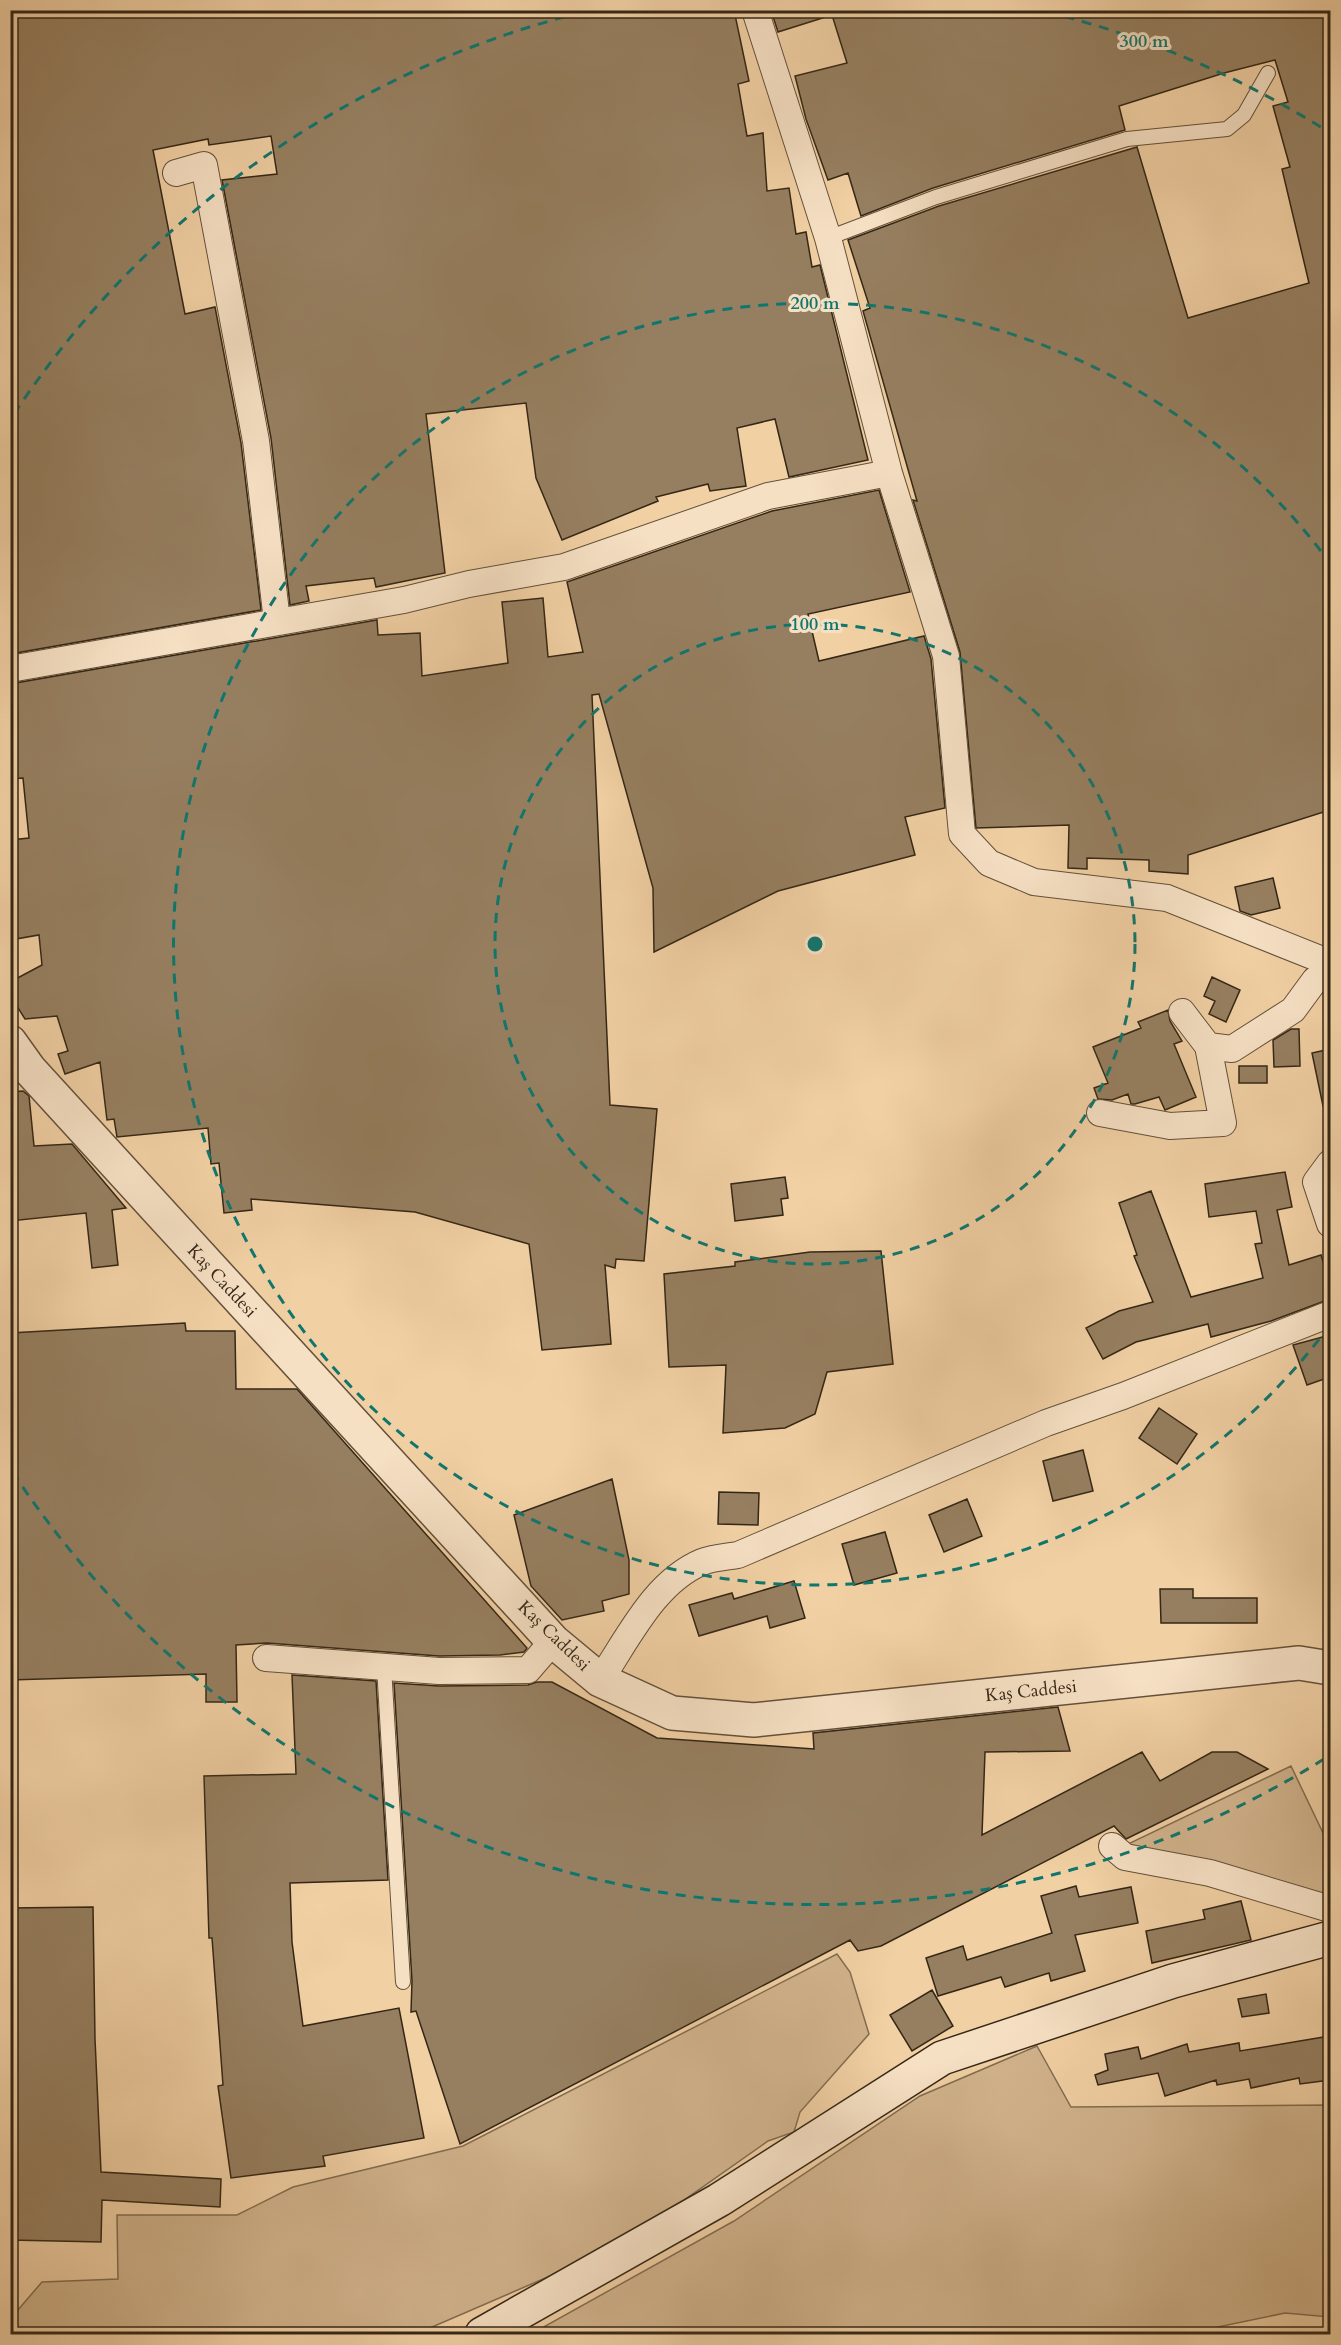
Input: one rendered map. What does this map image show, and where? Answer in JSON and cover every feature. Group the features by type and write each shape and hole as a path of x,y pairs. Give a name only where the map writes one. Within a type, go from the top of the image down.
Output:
{"street":[{"path":"754,10 828,238 889,473 945,656 962,834 989,863 1034,882 1167,898 1330,963"},
{"path":"176,173 204,165 256,441 277,621"},
{"path":"10,669 404,600 469,584 564,567 768,496 889,473"},
{"path":"1208,1046 1232,1049 1293,1010 1315,980 1330,970"},
{"path":"1100,1113 1170,1126 1223,1123 1208,1046 1182,1011"},
{"name":"Kaş Caddesi","path":"10,1042 20,1071 553,1641 600,1680 672,1713 754,1720 1299,1663 1330,1668"},
{"path":"1330,1162 1316,1182 1330,1224"},
{"path":"600,1680 652,1602 678,1574 704,1561 738,1556 1046,1423 1123,1396 1330,1314"},
{"path":"266,1658 439,1671 528,1670 553,1641"},
{"path":"1112,1846 1125,1857 1210,1873 1330,1909"},
{"path":"482,2334 719,2200 942,2058 1173,1982 1330,1938"}],"lane":[{"path":"828,238 936,197 1127,138 1227,129 1244,115 1268,73"},
{"path":"384,1667 403,1982"}],"shaded area":[{"path":"1291,1766 1324,1835 1330,1832 1330,1905 1128,1844"},
{"path":"837,1954 850,1972 869,2034 800,2112 794,2132 768,2141 674,2207 550,2276 416,2334 11,2334 11,2318 42,2282 118,2279 117,2215 237,2215 293,2187 463,2146"},
{"path":"1037,2046 1071,2107 1330,2105 1330,2317 1285,2313 1184,2334 531,2334 734,2221 920,2096"}],"building":[{"path":"10,10 734,10 749,81 738,84 747,136 763,133 767,191 789,188 796,234 806,232 812,267 820,265 868,460 789,477 775,419 737,428 746,486 710,491 708,484 656,497 658,501 562,540 536,478 526,403 426,414 445,573 376,587 374,578 306,586 309,601 290,605 271,438 222,180 277,174 271,136 209,145 208,139 153,150 185,314 215,307 241,443 261,610 10,654"},
{"path":"771,10 1330,10 1330,810 1188,855 1188,874 1149,871 1149,860 1087,858 1087,869 1068,868 1069,825 976,828 960,652 913,500 917,501 863,311 870,308 848,240 939,206 1137,147 1188,318 1309,283 1282,169 1290,167 1273,106 1288,102 1275,60 1224,73 1119,106 1125,130 933,188 861,216 848,173 828,180 806,119 795,76 847,63 832,15 778,32"},
{"path":"879,490 910,592 808,614 819,661 924,636 931,659 945,808 905,817 915,855 778,891 654,952 653,888 599,694 592,695 610,1105 657,1109 644,1261 616,1259 615,1268 605,1265 611,1344 542,1350 529,1244 415,1212 251,1199 252,1210 224,1213 219,1163 211,1164 208,1128 117,1137 114,1119 107,1120 100,1062 65,1074 58,1054 68,1051 57,1016 25,1019 10,995 10,982 42,965 39,935 10,940 10,840 29,838 23,778 10,779 10,684 377,620 378,635 420,633 422,676 508,663 502,602 543,598 548,657 583,652 567,582 772,511"},
{"path":"1273,878 1280,908 1251,915 1240,911 1235,887"},
{"path":"1212,977 1240,990 1226,1022 1209,1014 1215,1001 1204,996"},
{"path":"1168,1010 1170,1021 1182,1041 1174,1044 1196,1097 1165,1110 1159,1097 1135,1104 1131,1104 1128,1094 1112,1100 1098,1099 1094,1088 1108,1083 1093,1047 1141,1028 1138,1022"},
{"path":"1291,1029 1299,1029 1300,1066 1274,1067 1273,1040"},
{"path":"1330,1049 1330,1105 1323,1106 1312,1053"},
{"path":"1239,1066 1267,1066 1267,1083 1239,1083"},
{"path":"23,1091 29,1096 34,1146 72,1144 126,1208 112,1210 118,1265 92,1268 86,1213 10,1221 10,1092"},
{"path":"1285,1172 1292,1207 1277,1210 1289,1265 1321,1255 1330,1285 1330,1299 1271,1321 1211,1337 1208,1324 1136,1342 1103,1359 1086,1328 1119,1311 1153,1302 1134,1256 1137,1255 1119,1203 1151,1191 1191,1297 1263,1278 1255,1244 1262,1243 1256,1211 1209,1217 1205,1184"},
{"path":"785,1177 788,1198 781,1199 783,1215 735,1221 731,1184"},
{"path":"881,1251 893,1364 827,1372 815,1414 785,1428 723,1433 726,1365 669,1367 664,1274 735,1266 735,1262 810,1252"},
{"path":"185,1323 186,1331 235,1331 236,1389 297,1389 527,1648 524,1652 500,1655 439,1656 267,1643 236,1645 237,1702 206,1702 206,1674 10,1680 10,1333"},
{"path":"1330,1335 1330,1377 1307,1385 1293,1345"},
{"path":"1159,1408 1197,1434 1177,1464 1139,1438"},
{"path":"1083,1450 1093,1491 1053,1501 1043,1461"},
{"path":"612,1479 629,1560 629,1594 602,1601 604,1611 562,1620 531,1586 514,1515"},
{"path":"719,1492 759,1493 758,1525 718,1524"},
{"path":"967,1499 982,1536 944,1552 929,1515"},
{"path":"885,1532 897,1573 854,1585 842,1544"},
{"path":"794,1581 805,1618 770,1628 767,1616 699,1636 689,1605 732,1593 734,1599"},
{"path":"1160,1589 1193,1589 1193,1598 1257,1598 1257,1623 1161,1623"},
{"path":"292,1675 376,1681 388,1880 290,1883 292,1942 303,2026 399,2008 424,2138 323,2156 325,2166 231,2178 218,2086 223,2085 212,1938 209,1938 204,1776 296,1774"},
{"path":"537,1682 552,1682 657,1738 814,1749 813,1733 1058,1707 1070,1751 985,1752 982,1835 1142,1752 1160,1781 1212,1752 1237,1752 1268,1769 1126,1839 1114,1826 881,1946 858,1951 850,1940 460,2144 416,2011 411,2012 412,1981 394,1683 439,1686 528,1685"},
{"path":"1076,1886 1079,1897 1131,1887 1138,1923 1075,1935 1085,1971 1051,1981 1049,1973 1005,1987 1001,1977 938,1996 926,1958 963,1946 967,1960 1052,1933 1041,1896"},
{"path":"1241,1901 1251,1940 1152,1963 1146,1931 1205,1919 1203,1910"},
{"path":"93,1907 95,2039 101,2172 221,2179 220,2207 102,2200 101,2242 10,2240 10,1908"},
{"path":"932,1990 953,2026 912,2051 890,2015"},
{"path":"1266,1994 1269,2013 1242,2017 1238,1999"},
{"path":"1330,2036 1330,2080 1300,2084 1299,2078 1251,2088 1249,2079 1217,2085 1216,2080 1165,2096 1158,2073 1098,2085 1095,2075 1108,2070 1105,2054 1138,2047 1141,2059 1187,2044 1189,2052 1239,2043 1240,2051"}]}
